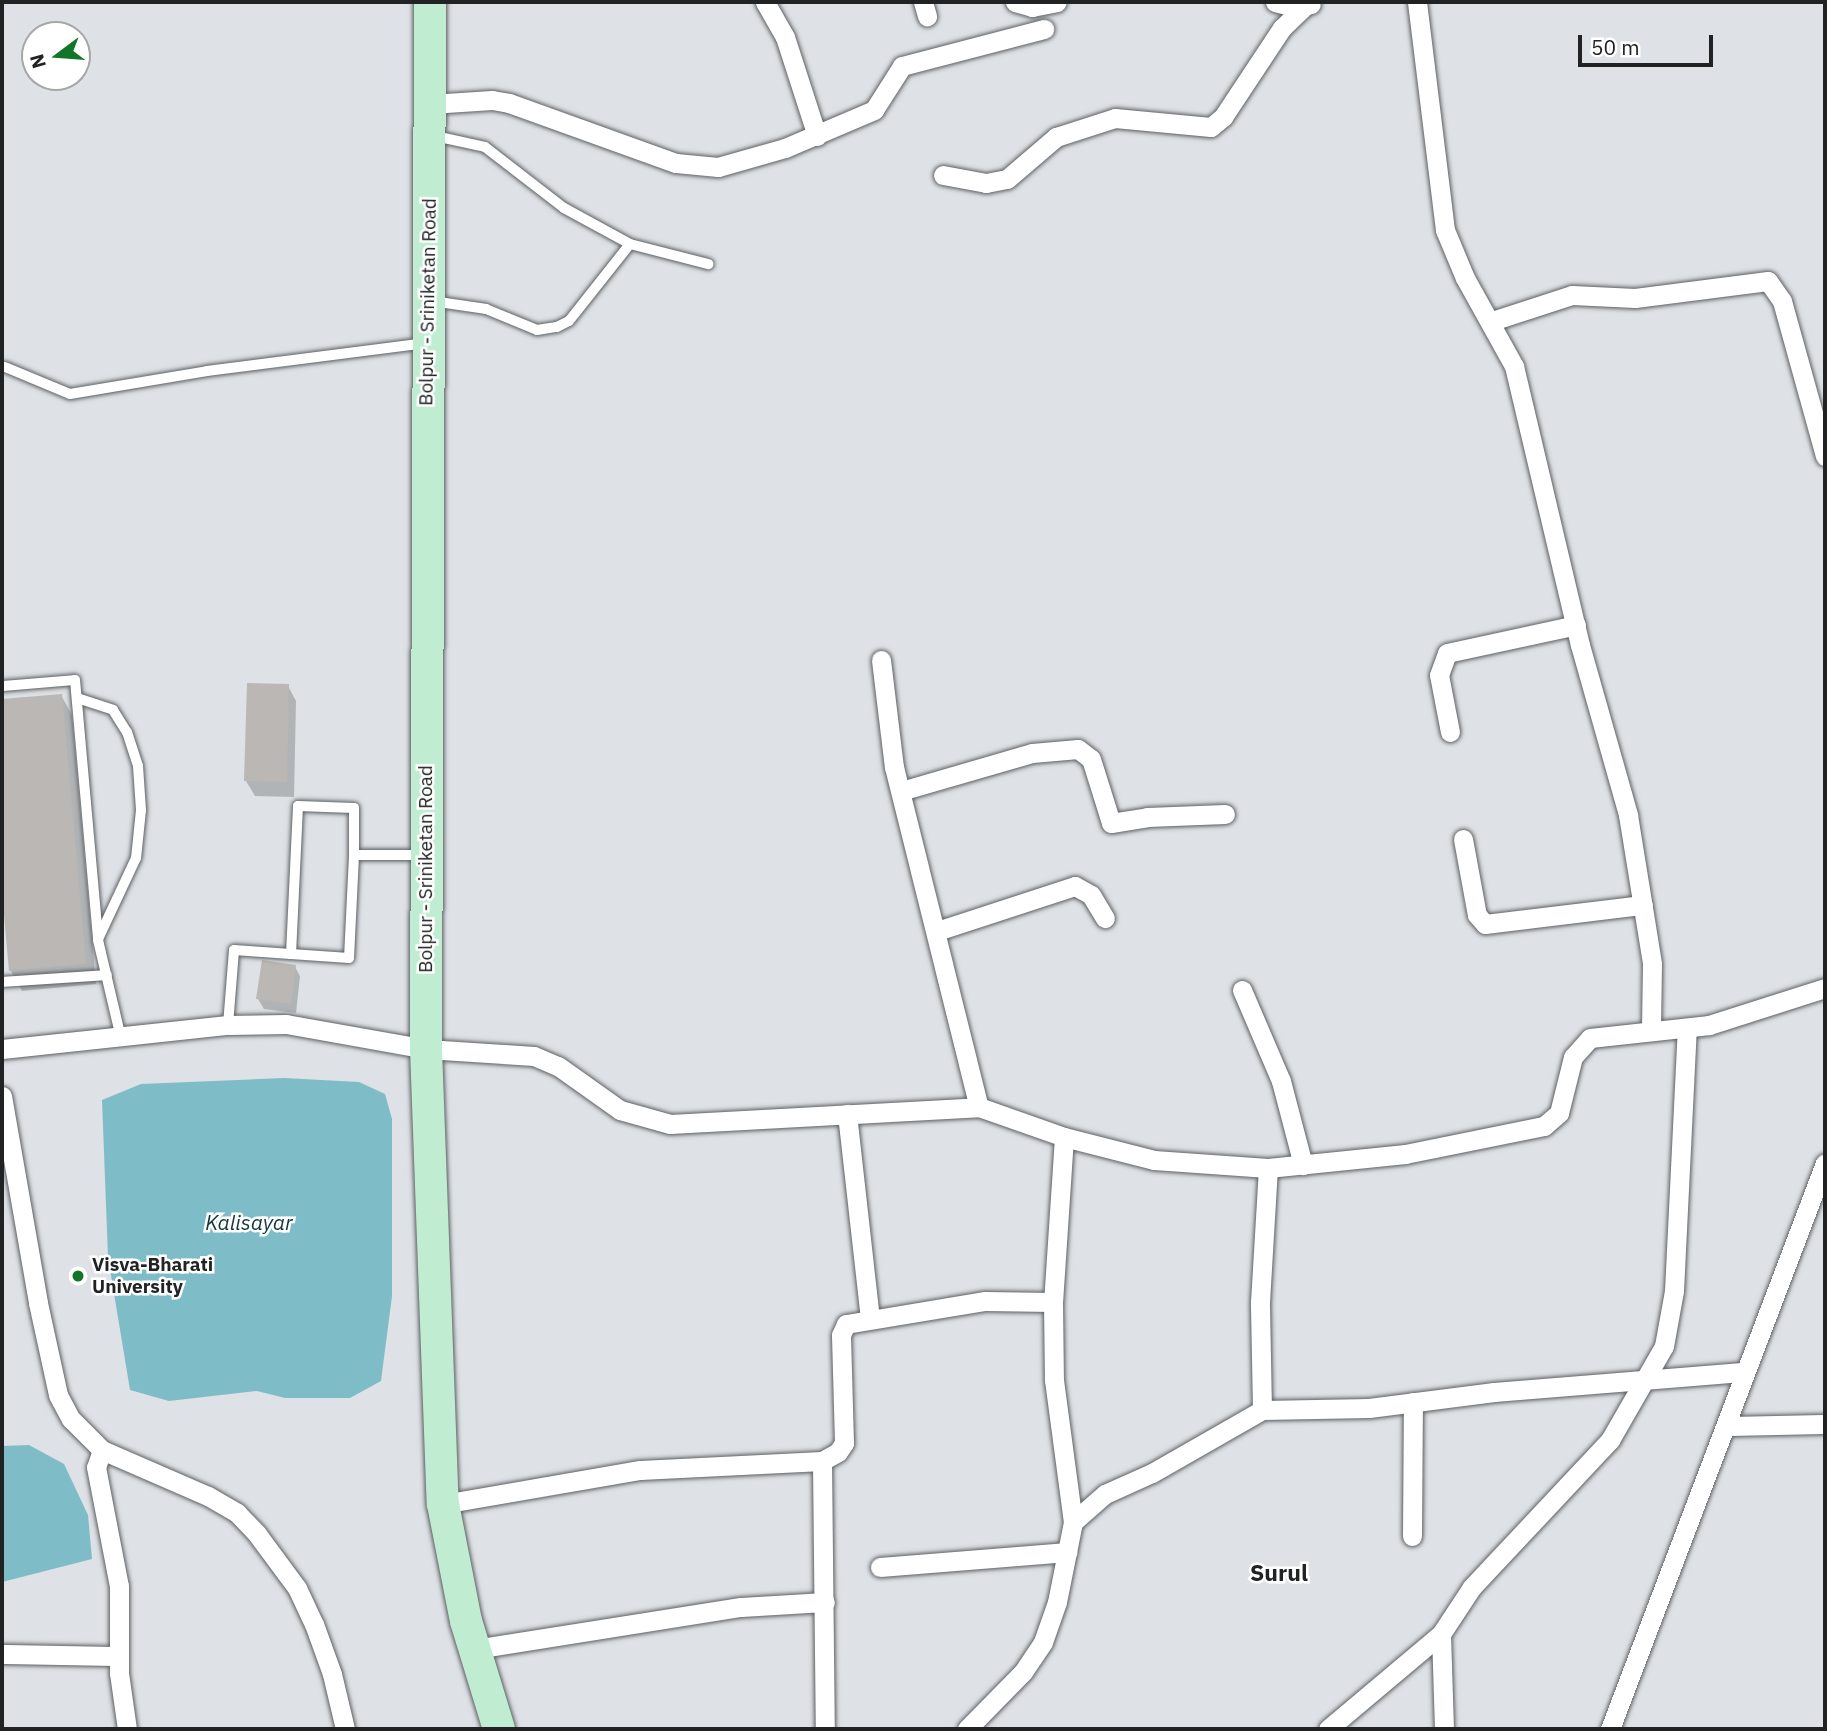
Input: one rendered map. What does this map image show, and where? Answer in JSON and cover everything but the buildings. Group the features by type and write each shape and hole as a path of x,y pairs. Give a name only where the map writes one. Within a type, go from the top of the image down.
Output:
{"main road":[{"name":"Bolpur - Sriniketan Road","path":"430,2 426,1049 443,1504 475,1649 499,1729"}],"street":[{"path":"765,2 785,37 817,136"},
{"path":"1015,2 1031,6 1057,2"},
{"path":"1275,2 1310,4"},
{"path":"1417,2 1445,230 1465,278 1492,321 1522,393 1576,625 1628,816 1652,964 1651,1029"},
{"path":"943,175 986,183 1007,179 1056,137 1115,118 1211,127 1223,117 1282,28 1310,4"},
{"path":"430,104 469,100 509,103 625,147 701,168 748,162 817,136 874,110 902,66 1044,29"},
{"path":"1492,321 1572,295 1635,298 1768,281 1782,301 1825,456"},
{"path":"1450,733 1439,675 1447,653 1576,625"},
{"path":"881,660 901,791 979,1107"},
{"path":"901,791 1032,753 1078,748 1091,759 1111,823 1147,817 1225,814"},
{"path":"1463,839 1477,915 1485,924 1643,905"},
{"path":"937,931 1075,886 1091,895 1105,918"},
{"path":"2,1049 228,1025 286,1024 426,1049 534,1056 558,1066 620,1110 670,1124 979,1107 1064,1137 1154,1160 1268,1168 1446,1147 1544,1126 1559,1113 1573,1057 1583,1042 1651,1029 1688,1028 1825,988"},
{"path":"1242,990 1288,1098 1303,1165"},
{"path":"1328,1729 1441,1634 1472,1587 1609,1440 1649,1378 1672,1314 1688,1028"},
{"path":"2,1096 58,1395 71,1419 102,1450 208,1496 237,1513 257,1534 297,1588 308,1612 332,1674 345,1729"},
{"path":"847,1114 870,1319"},
{"path":"967,1729 1034,1659 1057,1602 1073,1522 1054,1380 1053,1302 1064,1137"},
{"path":"1610,1729 1825,1163"},
{"path":"1262,1410 1260,1302 1268,1168"},
{"path":"443,1504 640,1470 822,1461 838,1452 844,1443 842,1331 846,1324 985,1301 1053,1302"},
{"path":"1073,1522 1105,1494 1152,1474 1262,1410 1369,1408 1649,1378 1745,1372"},
{"path":"1412,1536 1413,1402"},
{"path":"1727,1426 1825,1424"},
{"path":"102,1450 96,1467 119,1586 120,1728"},
{"path":"822,1461 825,1729"},
{"path":"880,1567 1067,1552"},
{"path":"475,1649 741,1607 825,1602"},
{"path":"1441,1634 1444,1729"},
{"path":"2,1654 119,1656"}],"lane":[{"path":"430,135 485,146 564,208 631,244 708,264"},
{"path":"428,300 486,309 537,330 557,327 569,321 631,244"},
{"path":"5,367 70,394 206,371 428,343"},
{"path":"2,686 75,680 98,940 121,1038"},
{"path":"77,698 113,710 127,732 138,766 141,810 136,858 98,940"},
{"path":"228,1025 233,950 291,954 349,958 354,808 298,806 291,954"},
{"path":"354,855 426,855"},
{"path":"2,982 107,975"}],"water":[{"name":"Kalisayar","path":"284,1078 359,1082 385,1094 392,1119 392,1296 381,1381 350,1398 285,1398 257,1391 169,1401 130,1390 108,1257 102,1100 141,1084"},
{"path":"29,1445 64,1464 88,1515 92,1559 2,1582 2,1446"}],"place":[{"name":"Visva-Bharati University","path":"78,1276"}],"district":[{"name":"Surul","path":"1279,1572"}]}
